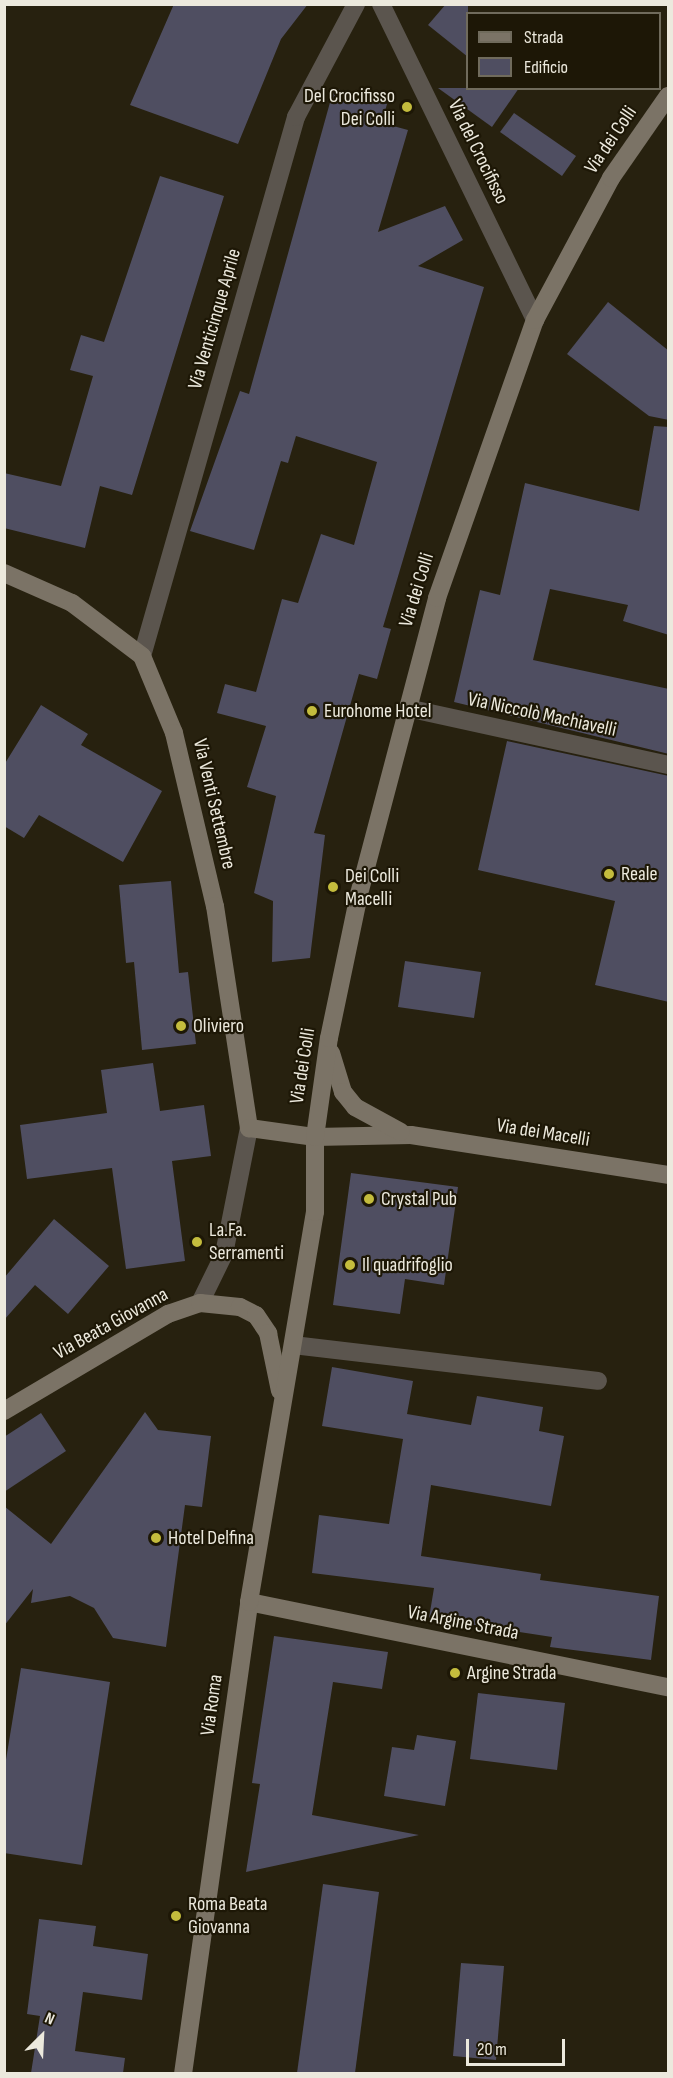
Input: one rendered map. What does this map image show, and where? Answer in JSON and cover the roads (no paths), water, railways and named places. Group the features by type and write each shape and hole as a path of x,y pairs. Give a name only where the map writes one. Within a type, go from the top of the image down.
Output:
{"main road":[{"name":"Via dei Colli","path":"315,1137 329,1038 359,894 441,588 535,320 611,178 669,96"},
{"path":"4,573 72,603 142,656"},
{"name":"Via Venti Settembre","path":"142,656 174,733 215,906 249,1128"},
{"name":"Via dei Macelli","path":"329,1038 333,1070 355,1107 388,1128 411,1135 669,1175"},
{"name":"Via dei Macelli","path":"249,1128 315,1137 411,1135"},
{"name":"Via Roma","path":"183,2073 249,1602 315,1212 315,1137"},
{"name":"Via Beata Giovanna","path":"4,1411 168,1314 200,1303 240,1307 256,1315 276,1360 282,1407"},
{"name":"Via Argine Strada","path":"249,1602 669,1687"}],"street":[{"name":"Via Venticinque Aprile","path":"142,656 296,117 356,4"},
{"name":"Via del Crocifisso","path":"381,4 535,320"},
{"name":"Via Niccolò Machiavelli","path":"407,708 669,765"},
{"path":"200,1303 224,1254 249,1128"},
{"path":"293,1345 598,1381"}],"place":[{"name":"Del Crocifisso Dei Colli","path":"407,107"},
{"name":"Eurohome Hotel","path":"312,711"},
{"name":"Reale","path":"609,874"},
{"name":"Dei Colli Macelli","path":"333,887"},
{"name":"Oliviero","path":"181,1026"},
{"name":"Crystal Pub","path":"369,1199"},
{"name":"La.Fa. Serramenti","path":"197,1242"},
{"name":"Il quadrifoglio","path":"350,1265"},
{"name":"Hotel Delfina","path":"156,1538"},
{"name":"Argine Strada","path":"455,1673"},
{"name":"Roma Beata Giovanna","path":"176,1916"}]}
